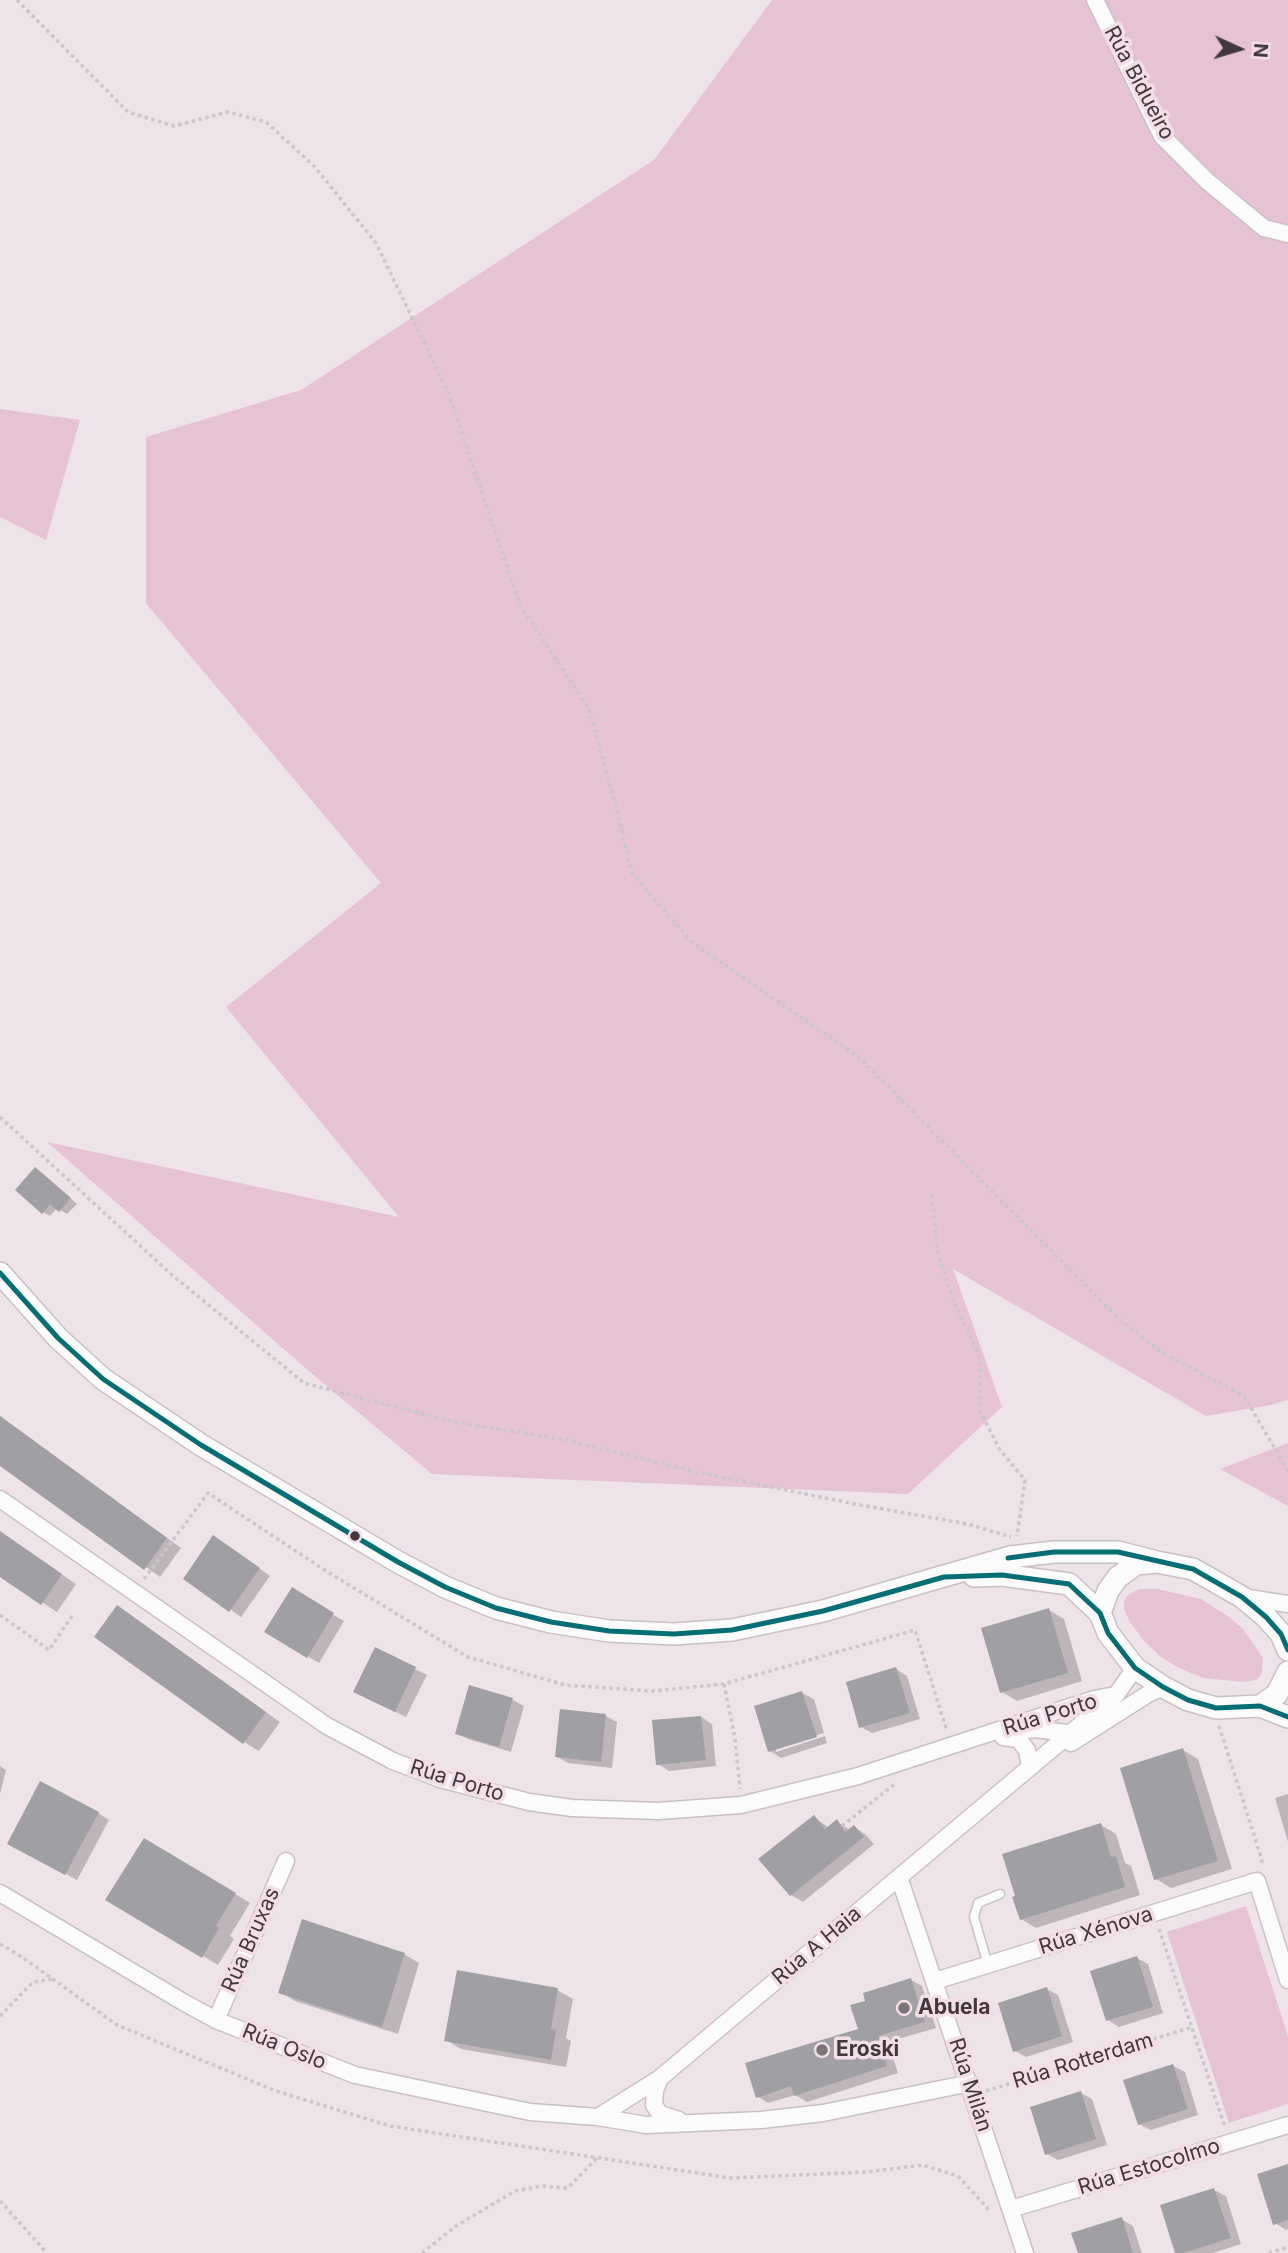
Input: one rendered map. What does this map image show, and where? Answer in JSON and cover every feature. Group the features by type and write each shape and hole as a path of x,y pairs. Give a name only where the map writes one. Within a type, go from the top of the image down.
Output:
{"street":[{"name":"Rúa Bidueiro","path":"1095,0 1162,136 1208,181 1264,228 1288,234"},
{"path":"0,1273 58,1338 103,1379 141,1405 201,1445 398,1562 445,1587 496,1608 551,1622 609,1631 674,1634 732,1630 823,1611 1010,1558 1054,1552 1118,1552 1193,1569 1242,1597 1286,1637"},
{"name":"Rúa Porto","path":"0,1499 327,1726 393,1761 440,1779 529,1802 572,1808 658,1811 741,1805 858,1776 1094,1699 1116,1695"},
{"path":"1100,1613 1108,1591 1118,1577 1136,1564 1157,1562"},
{"path":"944,1577 1002,1575 1069,1584 1100,1613 1108,1633 1135,1668 1163,1687 1188,1700 1216,1708 1260,1706 1288,1717"},
{"path":"1242,1597 1288,1604"},
{"name":"Rúa A Haia","path":"598,2117 660,2078 1116,1695 1135,1668"},
{"path":"1260,1706 1277,1694 1288,1672"},
{"name":"Rúa A Haia","path":"1030,1767 1163,1687"},
{"name":"Rúa Porto","path":"984,1735 1035,1729 1069,1735"},
{"name":"Rúa A Haia","path":"1069,1735 1089,1732"},
{"name":"Rúa Porto","path":"984,1735 1018,1739 1027,1750 1030,1767"},
{"name":"Rúa Bruxas","path":"216,2020 286,1861"},
{"name":"Rúa Milán","path":"900,1877 1025,2253"},
{"path":"1257,1881 1288,1980"},
{"name":"Rúa Xénova","path":"935,1981 1257,1881"},
{"name":"Rúa Oslo","path":"0,1893 183,2003 216,2020 355,2076 530,2112 598,2117 646,2125 696,2122"},
{"path":"660,2078 654,2105 660,2114 696,2122 761,2120 823,2113 972,2089"},
{"name":"Rúa Estocolmo","path":"1011,2209 1288,2125"}],"lane":[{"path":"988,1965 974,1917 978,1903 999,1894"}],"path":[{"path":"17,0 128,113 174,125 228,112 266,122 315,167 376,243 448,392 520,605 589,709 632,873 692,943 859,1057 1119,1319 1161,1352 1244,1396 1288,1471"},
{"path":"0,1117 172,1275 304,1382 454,1422 566,1440 723,1477 968,1524 1017,1538 1025,1480 1000,1450 979,1409 981,1360 956,1307 938,1255 932,1195"},
{"path":"0,1615 49,1650 72,1616"},
{"path":"724,1684 735,1738 741,1805"},
{"path":"1217,1722 1262,1860 1257,1881"},
{"path":"842,1826 902,1778"},
{"path":"1154,1913 1230,2143"},
{"path":"0,2016 33,1982 52,1979"},
{"name":"Rúa Rotterdam","path":"972,2089 1192,2027"},
{"path":"422,2253 456,2226 515,2191 541,2186 568,2188 597,2158"},
{"path":"0,2202 47,2253"},
{"path":"1269,2253 1288,2247"}],"shaded area":[{"path":"772,0 1288,0 1288,1400 1206,1416 953,1269 1002,1407 908,1494 432,1474 310,1372 47,1142 399,1217 226,1007 381,883 146,603 146,437 301,390 654,160"},
{"path":"0,409 80,420 46,540 0,517"},
{"path":"1288,1443 1288,1506 1220,1469"},
{"path":"1139,1589 1157,1589 1201,1599 1229,1617 1243,1629 1263,1658 1262,1674 1256,1680 1243,1682 1204,1678 1161,1657 1144,1641 1124,1609 1124,1601 1128,1595"},
{"path":"1246,1906 1288,2036 1288,2104 1229,2123 1167,1932"}],"building":[{"path":"35,1167 71,1198 59,1212 50,1204 42,1214 15,1190"},
{"path":"0,1416 167,1538 144,1570 0,1466"},
{"path":"0,1531 62,1574 41,1605 0,1577"},
{"path":"213,1535 260,1568 229,1612 183,1579"},
{"path":"292,1587 334,1613 307,1658 264,1632"},
{"path":"117,1605 266,1712 243,1744 94,1637"},
{"path":"1049,1608 1068,1673 1000,1693 981,1628"},
{"path":"375,1647 416,1667 395,1712 353,1692"},
{"path":"896,1667 910,1713 859,1728 846,1682"},
{"path":"469,1685 513,1698 499,1747 455,1734"},
{"path":"802,1691 817,1737 768,1752 754,1706"},
{"path":"560,1709 606,1714 601,1762 555,1757"},
{"path":"701,1716 706,1760 656,1765 652,1720"},
{"path":"1183,1748 1218,1861 1154,1880 1120,1768"},
{"path":"40,1781 99,1812 65,1875 7,1844"},
{"path":"814,1815 825,1829 837,1819 845,1832 854,1825 864,1837 790,1896 758,1859"},
{"path":"1101,1823 1111,1857 1116,1856 1125,1887 1020,1920 1002,1854"},
{"path":"144,1838 236,1893 216,1926 219,1928 202,1958 105,1900"},
{"path":"302,1919 405,1953 382,2027 278,1993"},
{"path":"1137,1956 1153,2007 1106,2021 1090,1971"},
{"path":"457,1970 558,1988 551,2029 556,2030 551,2060 444,2041"},
{"path":"911,1978 925,2022 878,2036 887,2066 794,2096 791,2086 756,2098 745,2063 858,2029 850,2005 865,2001 863,1993"},
{"path":"1047,1987 1062,2036 1013,2052 998,2003"},
{"path":"1173,2064 1188,2109 1138,2125 1123,2080"},
{"path":"1081,2091 1096,2139 1045,2155 1030,2107"},
{"path":"1288,2164 1288,2220 1273,2225 1257,2174"},
{"path":"1214,2188 1231,2238 1175,2253 1160,2205"},
{"path":"1122,2217 1133,2253 1078,2253 1071,2233"}],"transit line":[{"path":"0,1273 58,1338 103,1379 201,1445 398,1562 445,1587 496,1608 551,1622 609,1631 674,1634 732,1630 823,1611 944,1577 1002,1575 1069,1584 1100,1613 1108,1633 1135,1668 1163,1687 1188,1700 1216,1708 1260,1706 1288,1717"},
{"path":"1008,1558 1054,1552 1118,1552 1193,1569 1242,1597 1266,1617 1281,1634 1288,1650"}],"place":[{"name":"Abuela","path":"904,2008"},
{"name":"Eroski","path":"822,2050"}]}
